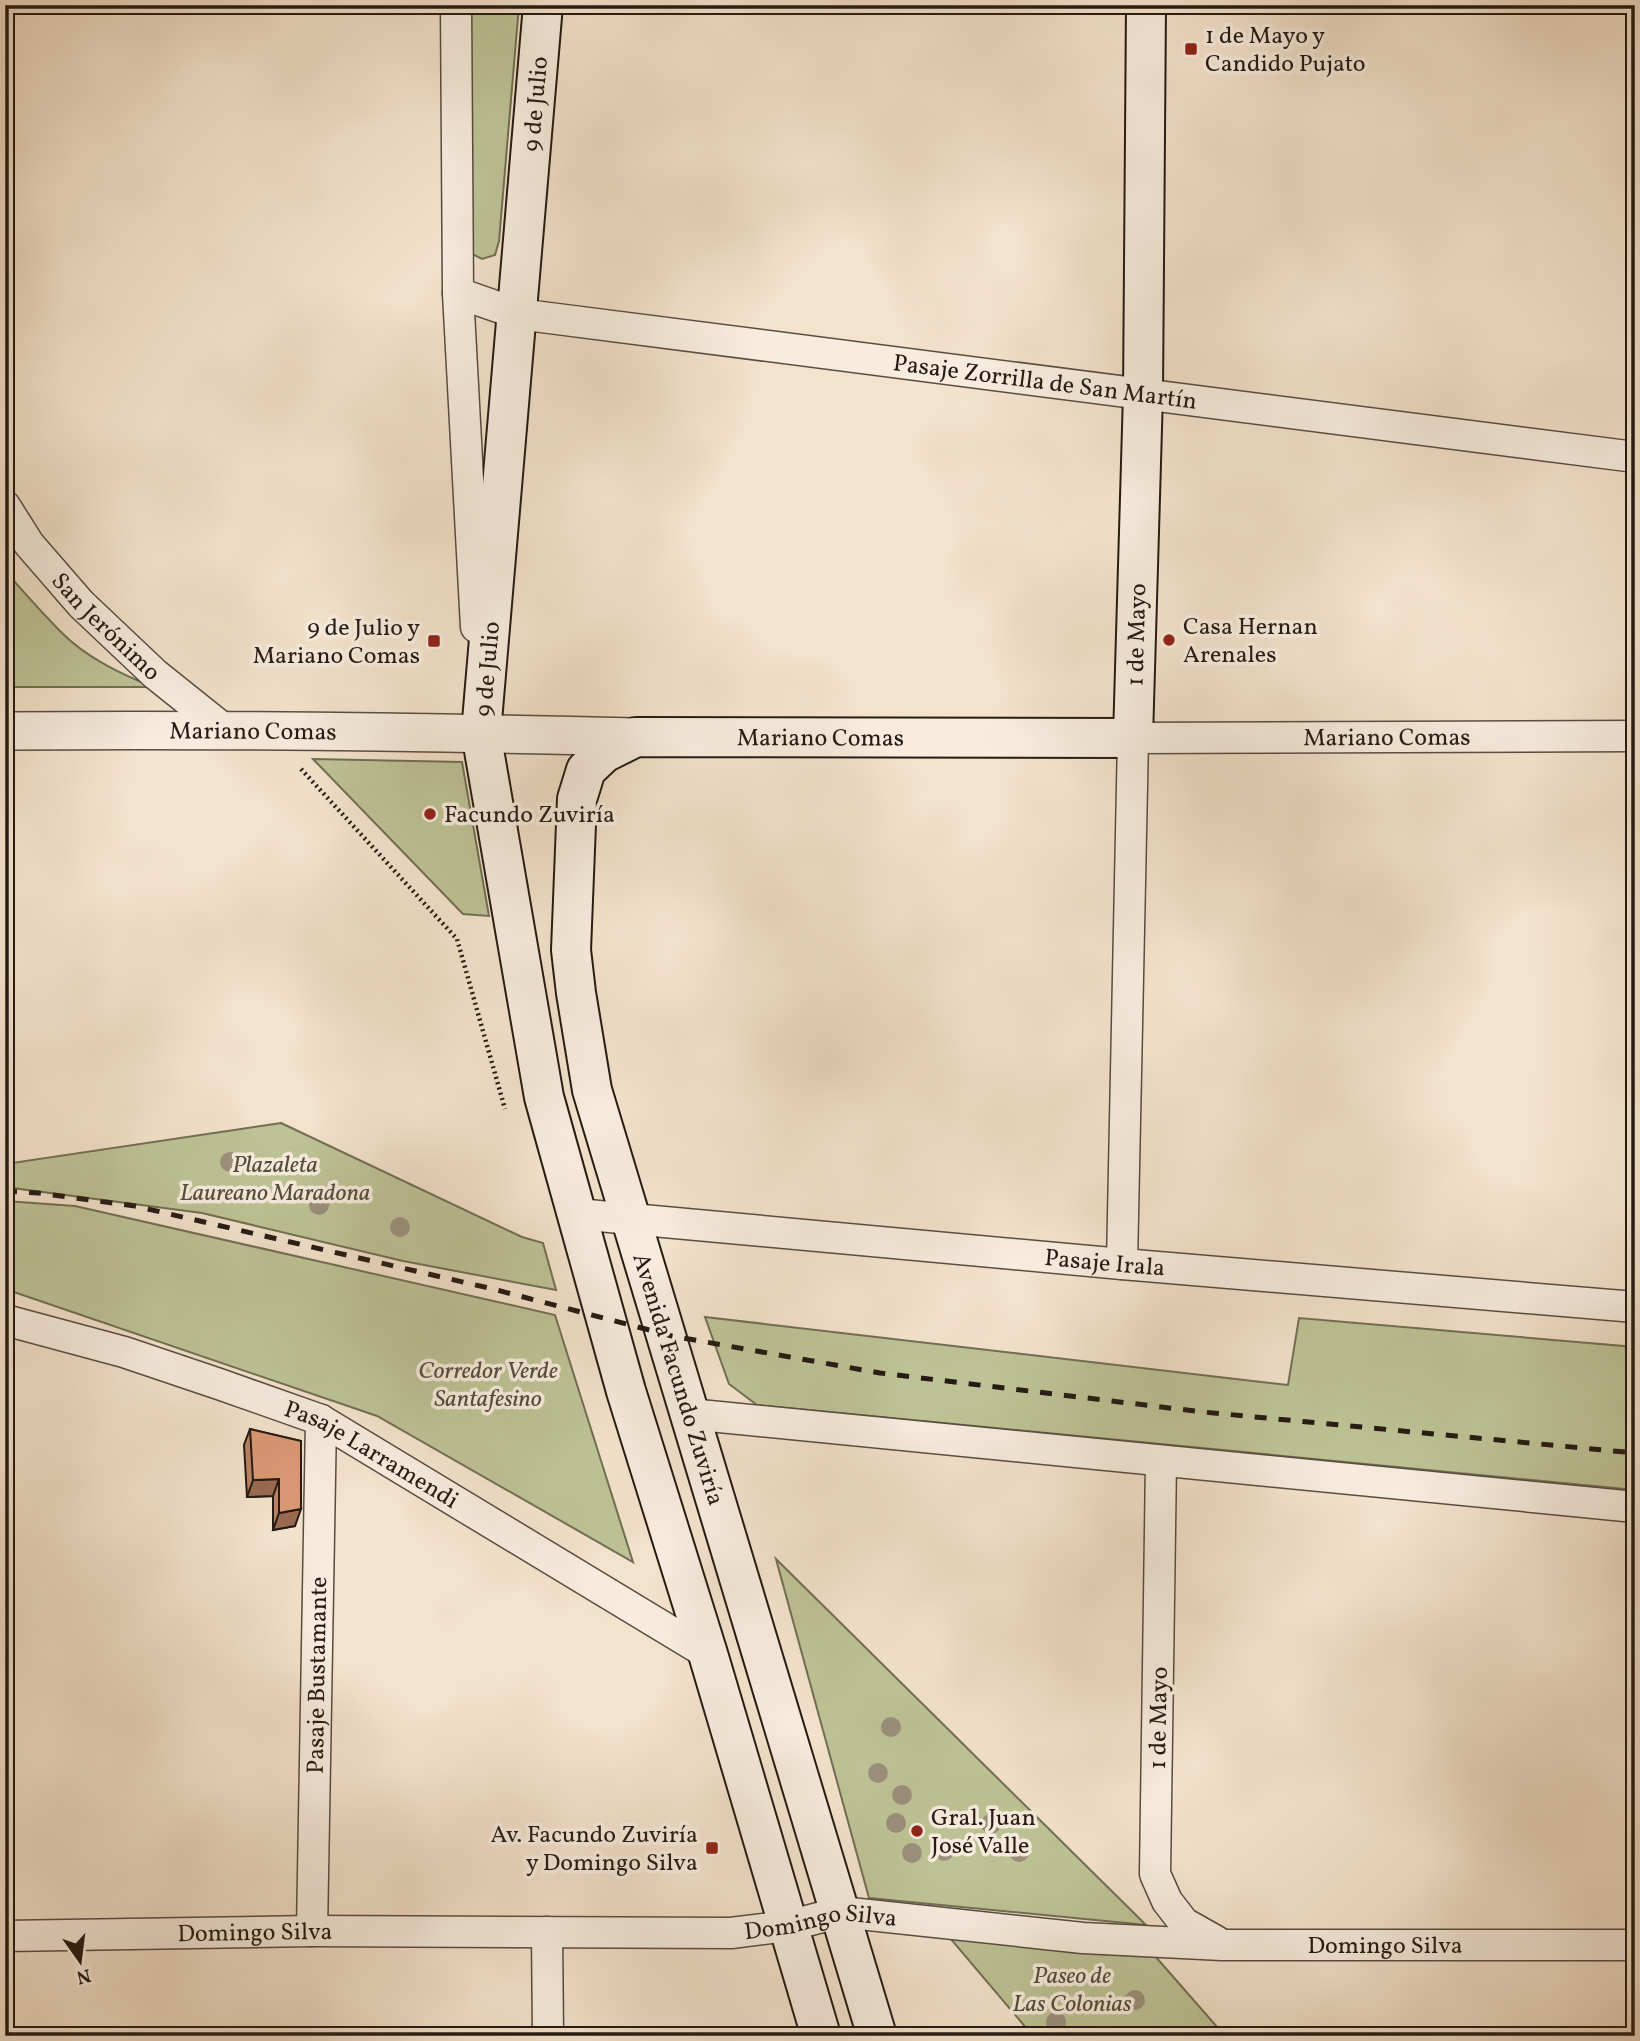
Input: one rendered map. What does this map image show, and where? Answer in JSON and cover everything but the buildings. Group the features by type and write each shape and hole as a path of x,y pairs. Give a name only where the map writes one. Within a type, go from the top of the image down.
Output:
{"main road":[{"name":"9 de Julio","path":"481,733 543,5"},
{"name":"1 de Mayo","path":"1133,738 1143,394 1146,5"},
{"name":"Avenida Facundo Zuviría","path":"481,733 544,1097 626,1391 708,1654 821,2036"},
{"name":"Avenida Facundo Zuviría","path":"636,737 604,753 586,770 577,799 571,950 592,1090 877,2036"},
{"name":"Mariano Comas","path":"636,737 1133,738"}],"street":[{"name":"9 de Julio","path":"456,5 458,293 481,733"},
{"name":"Pasaje Zorrilla de San Martín","path":"458,293 518,314 1635,457"},
{"name":"San Jerónimo","path":"5,506 29,544 81,604 155,674 225,730"},
{"name":"Mariano Comas","path":"5,731 225,730 636,737"},
{"name":"Mariano Comas","path":"1133,738 1635,736"},
{"name":"1 de Mayo","path":"1122,1264 1133,738"},
{"name":"Pasaje Irala","path":"577,1214 1635,1307"},
{"name":"Pasaje Larramendi","path":"5,1320 124,1352 321,1420 708,1654"},
{"path":"689,1414 1635,1507"},
{"name":"Pasaje Bustamante","path":"312,1931 321,1420"},
{"name":"1 de Mayo","path":"1161,1461 1155,1874 1167,1901 1184,1923 1222,1945"},
{"name":"Domingo Silva","path":"5,1936 312,1931 731,1933 788,1926 841,1912 1083,1938 1222,1945 1635,1945"},
{"path":"547,1932 548,2036"}],"path":[{"path":"268,732 457,939 508,1119"}],"green space":[{"path":"467,5 519,5 499,241 495,255 482,259 472,254"},
{"path":"5,571 53,624 81,649 116,670 153,687 5,687"},
{"path":"313,759 462,762 489,916 463,914"},
{"name":"Corredor Verde Santafesino","path":"281,1123 522,1237 543,1243 556,1290 403,1261 202,1213 5,1187 5,1164"},
{"name":"Corredor Verde Santafesino","path":"5,1201 75,1206 555,1315 633,1562 377,1416 5,1289"},
{"path":"705,1317 1288,1385 1299,1318 1635,1347 1635,1490 757,1405 729,1384"},
{"path":"776,1559 1146,1925 869,1898"},
{"name":"Paseo de Las Colonias","path":"944,1931 1148,1948 1225,2036 1033,2036"}],"railway":[{"path":"5,1191 135,1206 493,1289 672,1336 880,1373 1203,1412 1635,1453"}],"place":[{"name":"1 de Mayo y Candido Pujato","path":"1191,49"},
{"name":"Casa Hernan Arenales","path":"1169,640"},
{"name":"9 de Julio y Mariano Comas","path":"434,641"},
{"name":"Facundo Zuviría","path":"430,814"},
{"name":"Gral. Juan José Valle","path":"917,1831"},
{"name":"Av. Facundo Zuviría y Domingo Silva","path":"712,1848"}],"park label":[{"name":"Plazaleta Laureano Maradona","path":"275,1178"}]}
